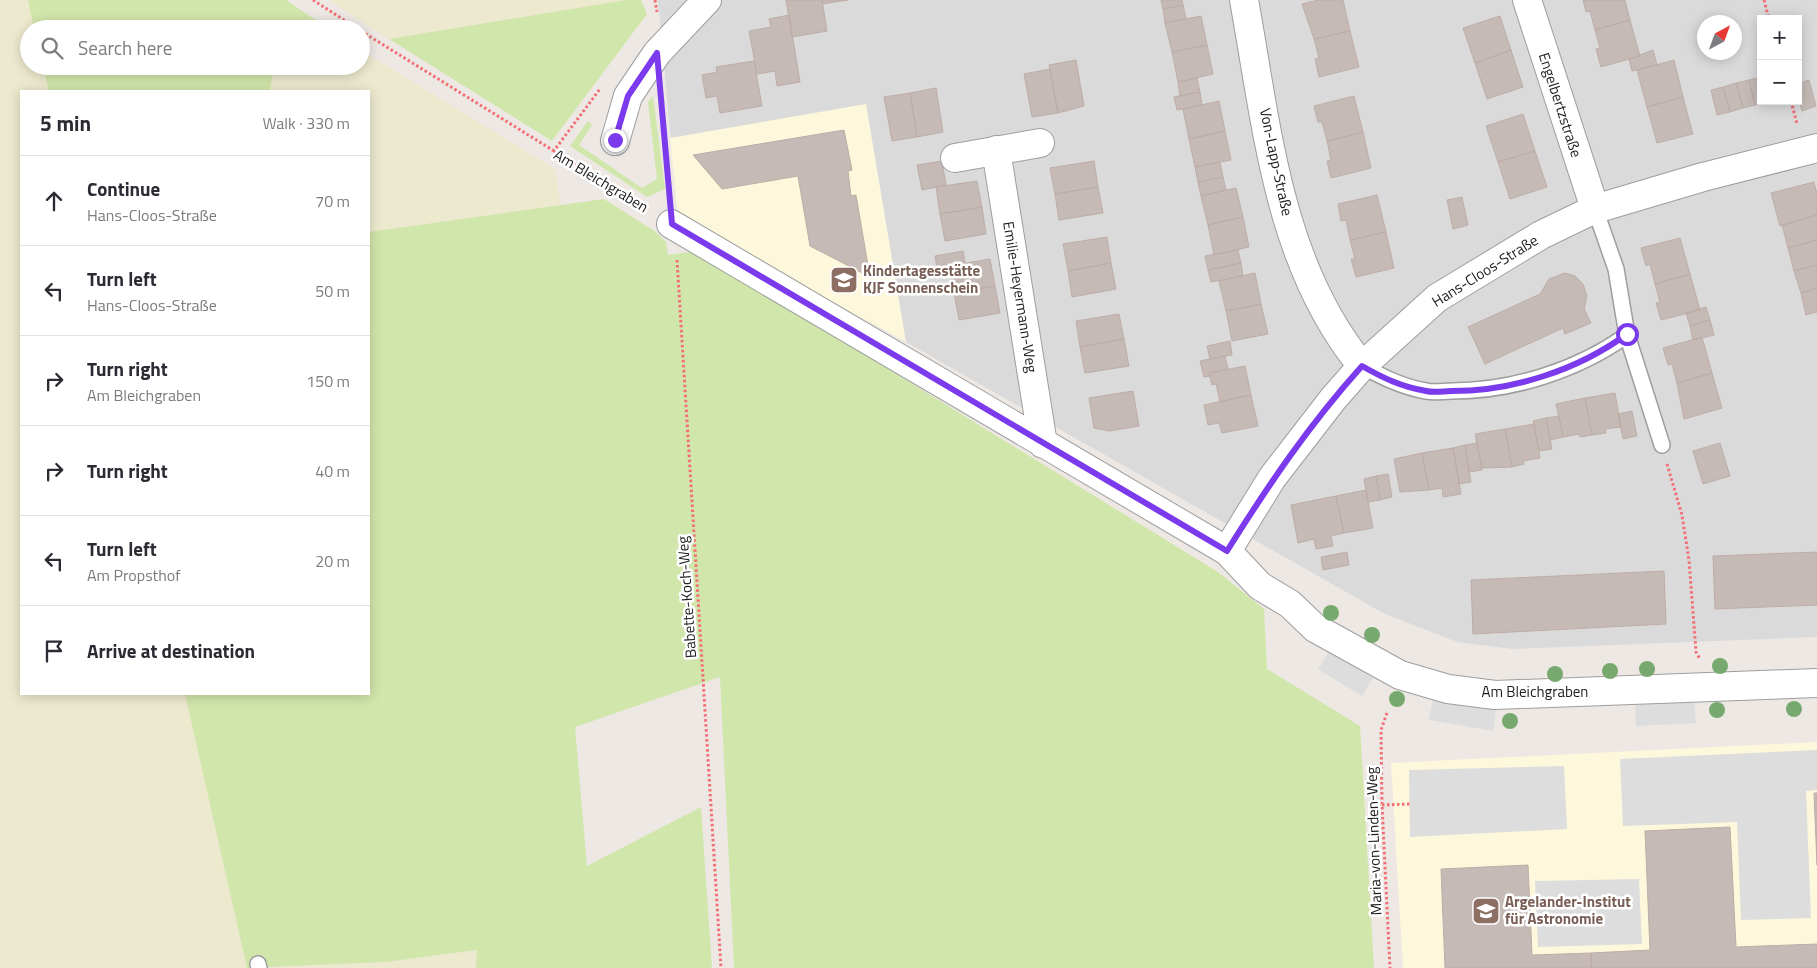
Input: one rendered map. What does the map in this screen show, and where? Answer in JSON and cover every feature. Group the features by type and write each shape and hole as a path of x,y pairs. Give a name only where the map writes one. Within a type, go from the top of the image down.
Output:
{"street":[{"path":"615,140 628,96 657,53 707,0"},
{"name":"Von-Lapp-Straße","path":"1244,0 1282,203 1304,266 1324,313 1362,366"},
{"name":"Engelbertzstraße","path":"1527,0 1594,209"},
{"path":"954,158 1040,143"},
{"name":"Hans-Cloos-Straße","path":"1227,551 1272,478 1306,431 1362,366 1437,298 1541,235 1594,209 1703,177 1817,148"},
{"name":"Emilie-Heyermann-Weg","path":"996,150 1043,444"},
{"name":"Am Bleichgraben","path":"672,224 1227,551 1260,586 1290,604 1315,628 1400,676 1448,689 1495,695 1817,683"}],"lane":[{"path":"1594,209 1616,269 1627,334 1662,445"},
{"path":"1362,366 1394,383 1428,392 1473,391 1543,377 1605,350 1627,334"}],"path":[{"name":"Am Bleichgraben","path":"313,0 344,20"},
{"path":"1764,0 1767,15"},
{"name":"Am Bleichgraben","path":"370,36 672,224"},
{"name":"Babette-Koch-Weg","path":"660,95 677,264 721,968"},
{"path":"1662,445 1682,515 1689,560 1696,652 1702,664 1704,686"},
{"name":"Maria-von-Linden-Weg","path":"1387,714 1382,730 1382,805 1390,968"},
{"path":"1382,805 1410,804"}],"shaded area":[{"path":"0,0 28,0 32,20 20,20 20,75 45,75 49,90 20,90 20,695 185,695 247,968 0,968"},
{"path":"329,0 626,0 389,39 370,27 370,20 360,20"},
{"path":"658,0 1817,0 1817,637 1513,649 1457,642 1383,613 906,342 678,218"},
{"path":"370,56 555,169 561,206 370,232 370,90 270,90 273,75 370,75"},
{"name":"Kindertagesstätte KJF Sonnenschein","path":"866,104 906,342 678,218 670,138"},
{"path":"1329,651 1373,678 1362,696 1318,669"},
{"path":"1433,699 1496,710 1493,731 1429,720"},
{"path":"1694,701 1696,723 1636,726 1635,705"},
{"path":"1817,742 1817,968 1403,968 1391,763"},
{"path":"1817,750 1817,790 1806,791 1811,918 1741,920 1737,822 1623,826 1620,759"},
{"path":"1564,766 1567,829 1410,837 1409,770"},
{"path":"1639,879 1642,944 1538,947 1535,881"},
{"path":"478,950 476,968 265,968 385,962"}],"green space":[{"path":"28,0 286,0 316,20 32,20"},
{"path":"626,0 641,0 647,14 552,141 389,39"},
{"path":"45,75 273,75 270,90 49,90"},
{"path":"653,96 665,189 647,197 570,146 588,121 592,125 579,145 642,188 657,179 648,102"},
{"path":"604,199 656,232 666,242 668,255 696,251 1218,572 1264,609 1267,669 1360,726 1374,968 734,968 720,677 575,727 587,866 701,807 712,968 476,968 477,950 385,962 247,968 185,695 370,695 370,232"}],"building":[{"path":"786,0 822,0 827,31 792,37"},
{"path":"822,0 848,0 823,4"},
{"path":"1161,0 1182,0 1183,5 1163,9"},
{"path":"1318,0 1343,0 1350,31 1314,39 1302,4"},
{"path":"1583,0 1625,0 1630,20 1595,30 1590,11 1586,12"},
{"path":"1183,5 1186,19 1165,23 1163,9"},
{"path":"789,15 800,82 777,86 775,71 757,74 749,31 771,27 769,19"},
{"path":"1201,16 1207,45 1172,52 1165,23"},
{"path":"1500,16 1511,50 1475,63 1463,28"},
{"path":"1630,20 1640,56 1601,67 1596,49 1600,48 1595,30"},
{"path":"1350,31 1359,67 1319,77 1315,59 1319,58 1314,39"},
{"path":"1207,45 1213,74 1178,82 1172,52"},
{"path":"1511,50 1523,87 1487,99 1475,63"},
{"path":"1653,50 1657,65 1632,71 1629,59"},
{"path":"1076,60 1084,106 1058,113 1049,65"},
{"path":"1674,60 1683,97 1647,107 1637,70"},
{"path":"754,61 762,106 720,113 717,96 706,98 702,75 717,72 716,67"},
{"path":"1050,69 1058,113 1032,117 1024,74"},
{"path":"1197,78 1200,92 1180,96 1178,82"},
{"path":"1757,78 1757,105 1755,105 1749,80"},
{"path":"1749,80 1755,105 1743,108 1736,83"},
{"path":"1809,80 1816,106 1802,111 1800,105 1802,105 1802,83"},
{"path":"1736,83 1743,108 1730,112 1723,87"},
{"path":"1723,87 1730,112 1717,115 1711,90"},
{"path":"936,88 943,132 917,137 910,93"},
{"path":"1200,92 1202,105 1177,110 1174,97"},
{"path":"910,93 917,137 892,141 884,97"},
{"path":"1354,96 1363,132 1327,141 1322,122 1318,122 1314,106"},
{"path":"1683,97 1693,134 1657,143 1647,107"},
{"path":"1219,101 1225,131 1189,139 1183,109"},
{"path":"1523,114 1535,151 1498,162 1486,126"},
{"path":"844,130 852,170 848,171 851,196 856,195 870,277 810,246 798,176 722,189 693,155"},
{"path":"1225,131 1231,160 1195,167 1189,139"},
{"path":"1363,132 1371,168 1331,178 1327,161 1331,160 1327,141"},
{"path":"1535,151 1547,187 1510,199 1498,162"},
{"path":"942,161 946,185 922,190 917,165"},
{"path":"1094,161 1098,187 1055,194 1050,168"},
{"path":"1220,162 1223,177 1198,182 1195,167"},
{"path":"1223,177 1226,190 1201,196 1198,182"},
{"path":"977,181 982,207 940,214 936,187"},
{"path":"1814,182 1817,194 1817,215 1780,226 1771,193"},
{"path":"1098,187 1103,213 1059,220 1055,194"},
{"path":"1236,188 1243,217 1208,225 1201,196"},
{"path":"1377,195 1386,232 1350,240 1346,220 1341,221 1338,204"},
{"path":"1462,197 1468,225 1453,229 1447,200"},
{"path":"982,207 986,234 945,241 940,214"},
{"path":"1817,215 1817,240 1788,248 1782,225"},
{"path":"1243,217 1249,247 1214,255 1208,225"},
{"path":"1386,232 1394,268 1356,277 1351,259 1355,259 1350,240"},
{"path":"1107,237 1111,263 1068,271 1063,244"},
{"path":"1680,238 1690,274 1655,284 1650,264 1646,266 1641,248"},
{"path":"1817,240 1817,265 1794,271 1788,248"},
{"path":"1238,250 1241,263 1208,270 1205,256"},
{"path":"963,251 965,263 937,268 935,256"},
{"path":"990,259 995,286 954,293 949,266"},
{"path":"1111,263 1116,289 1072,297 1068,271"},
{"path":"1241,263 1243,276 1211,282 1208,270"},
{"path":"1817,265 1817,288 1801,293 1794,271"},
{"path":"1255,273 1261,304 1226,311 1219,281"},
{"path":"1565,273 1575,276 1583,284 1587,296 1584,309 1591,323 1565,334 1563,328 1485,364 1468,327 1540,294 1549,279"},
{"path":"1690,274 1700,310 1661,320 1656,303 1660,302 1655,284"},
{"path":"995,286 1000,313 959,320 954,293"},
{"path":"1817,288 1817,312 1806,315 1801,293"},
{"path":"1261,304 1268,334 1232,341 1226,311"},
{"path":"1706,307 1710,320 1690,326 1686,313"},
{"path":"1119,314 1124,339 1080,347 1076,321"},
{"path":"1710,320 1714,335 1693,340 1690,326"},
{"path":"1702,337 1712,373 1677,383 1672,364 1668,365 1663,348"},
{"path":"1124,339 1129,366 1085,373 1080,347"},
{"path":"1230,341 1232,355 1210,359 1207,346"},
{"path":"1225,356 1228,369 1209,373 1210,376 1204,377 1200,361"},
{"path":"1245,366 1251,395 1220,402 1216,384 1212,385 1209,373"},
{"path":"1712,373 1722,408 1684,419 1677,383"},
{"path":"1133,391 1139,426 1109,431 1094,428 1089,398"},
{"path":"1615,393 1621,427 1605,429 1606,433 1592,435 1585,398"},
{"path":"1251,395 1258,426 1222,433 1219,423 1208,425 1204,405"},
{"path":"1585,398 1592,435 1580,437 1579,434 1563,437 1556,404"},
{"path":"1632,411 1637,436 1623,439 1618,414"},
{"path":"1559,416 1563,437 1550,440 1546,418"},
{"path":"1546,418 1552,449 1539,451 1533,421"},
{"path":"1534,424 1540,458 1523,461 1524,464 1512,467 1505,429"},
{"path":"1505,429 1512,467 1482,468 1475,434"},
{"path":"1477,443 1482,470 1469,472 1465,445"},
{"path":"1720,443 1730,476 1703,484 1693,451"},
{"path":"1465,445 1471,482 1459,484 1453,448"},
{"path":"1453,448 1461,494 1443,497 1442,488 1429,490 1422,453"},
{"path":"1422,453 1429,490 1400,492 1394,459"},
{"path":"1388,474 1392,497 1380,500 1376,476"},
{"path":"1376,476 1380,500 1368,502 1364,479"},
{"path":"1366,490 1373,528 1344,533 1336,496"},
{"path":"1336,496 1344,533 1331,536 1333,546 1316,549 1314,539 1298,543 1291,505"},
{"path":"1347,552 1349,565 1323,570 1321,557"},
{"path":"1817,552 1817,605 1715,609 1713,556"},
{"path":"1664,571 1666,624 1473,634 1471,580"},
{"path":"1814,793 1817,793 1817,865"},
{"path":"1730,827 1736,947 1817,944 1817,968 1591,968 1591,953 1650,950 1645,831"},
{"name":"Argelander-Institut für Astronomie","path":"1528,865 1532,955 1591,953 1591,968 1445,968 1441,869"}],"place":[{"name":"Kindertagesstätte KJF Sonnenschein","path":"844,280"},
{"name":"Argelander-Institut für Astronomie","path":"1486,911"}],"route":[{"path":"615,140 628,96 657,53 672,224 1227,551 1272,478 1306,431 1362,366 1394,383 1428,392 1473,391 1543,377 1605,350 1627,334"}]}
